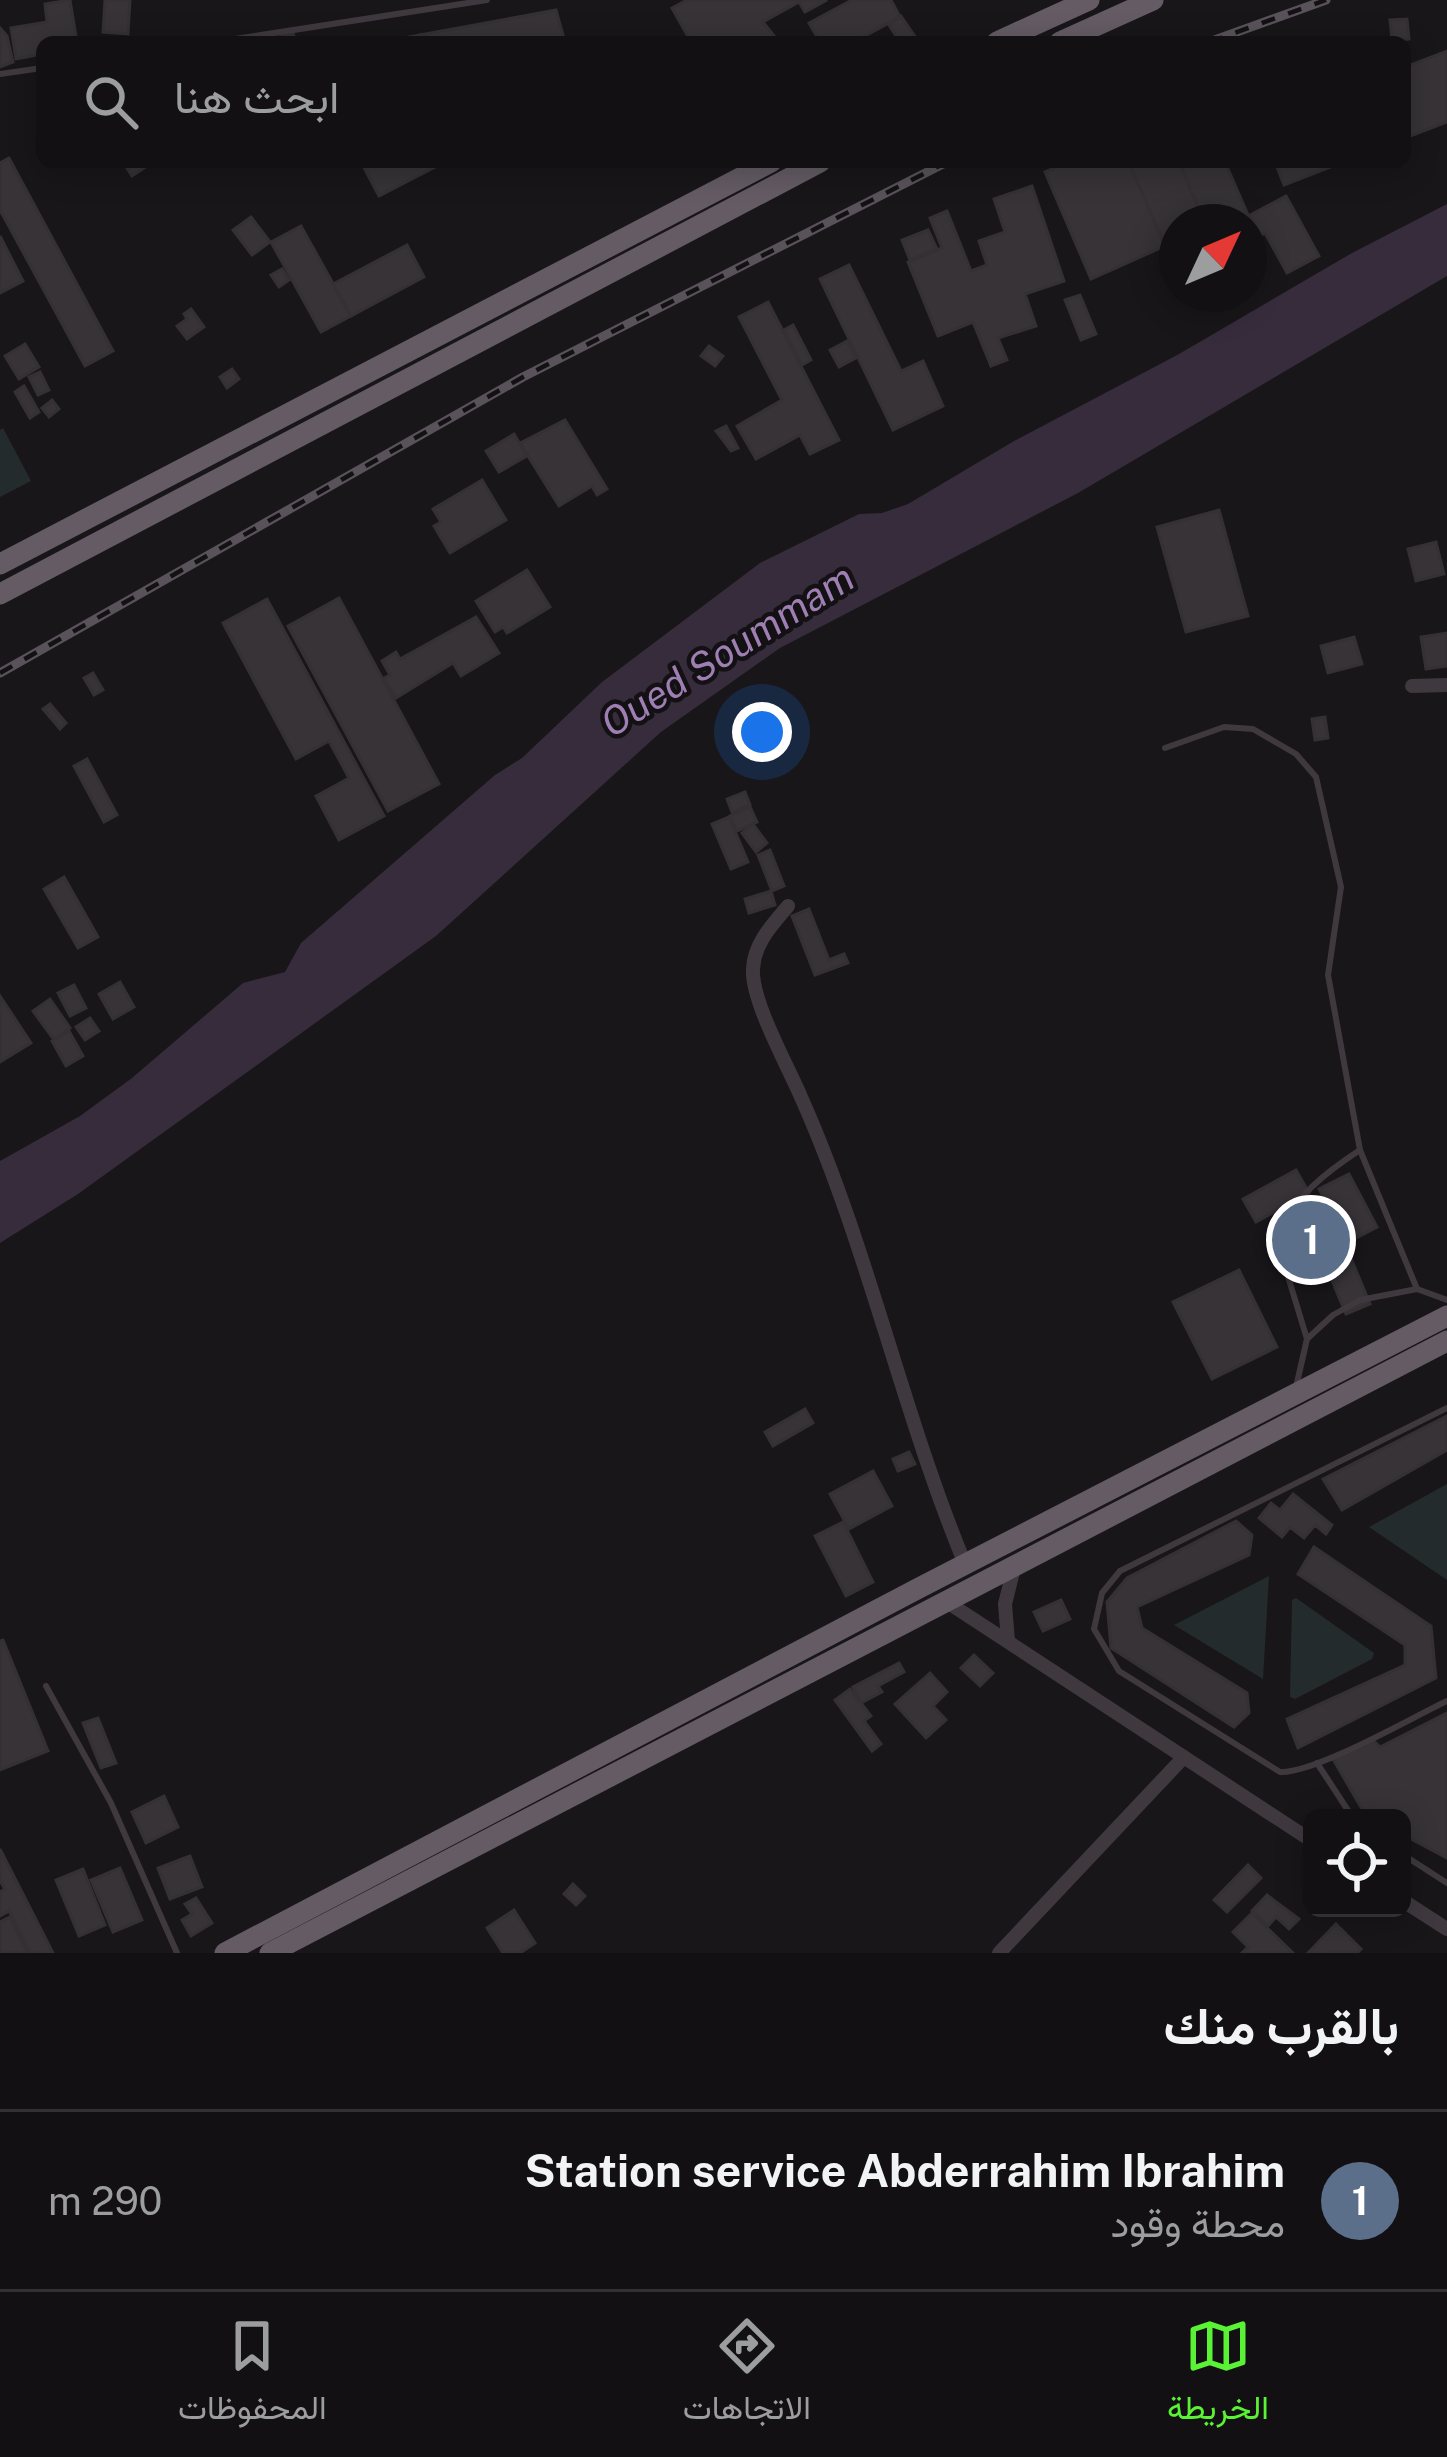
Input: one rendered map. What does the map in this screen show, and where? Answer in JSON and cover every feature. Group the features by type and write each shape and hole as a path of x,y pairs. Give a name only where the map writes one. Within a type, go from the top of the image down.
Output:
{"highway":[{"path":"1011,36 1089,0"},
{"path":"1073,36 1153,0"},
{"path":"0,564 759,168"},
{"path":"0,594 809,168"},
{"path":"225,1953 1447,1316"},
{"path":"271,1953 1447,1341"}],"street":[{"path":"1412,686 1447,685"},
{"path":"788,906 761,939 752,971 770,1031 824,1146 965,1564"},
{"path":"1008,1641 1005,1604 1014,1568"},
{"path":"947,1602 1303,1835"},
{"path":"999,1953 1184,1756"},
{"path":"1411,1906 1447,1929"}],"lane":[{"path":"255,36 487,0"},
{"path":"0,74 36,69"},
{"path":"1165,748 1224,727 1253,729 1296,754 1316,777 1341,887 1328,974 1360,1150 1417,1288"},
{"path":"1294,1396 1307,1339 1276,1237 1283,1220 1323,1174 1360,1150"},
{"path":"1307,1339 1360,1300 1417,1288 1447,1300"},
{"path":"1447,1408 1120,1571 1102,1593 1094,1629 1118,1671 1280,1772 1292,1773 1317,1763 1447,1701"},
{"path":"46,1686 112,1803 177,1953"},
{"path":"1317,1763 1348,1809"},
{"path":"1411,1860 1447,1883"}],"shaded area":[{"path":"3,428 31,481 0,497 0,430"},
{"path":"1447,1484 1447,1580 1369,1527"},
{"path":"1269,1576 1263,1679 1174,1625"},
{"path":"1296,1598 1374,1653 1372,1659 1295,1699 1290,1697 1292,1600"}],"water":[{"name":"Oued Soummam","path":"1447,204 1447,276 1078,493 780,648 661,732 436,936 78,1194 0,1243 0,1161 80,1116 132,1078 243,983 285,972 301,943 495,775 522,758 602,682 760,563 859,514 882,513 908,504 1251,312 1267,312 1267,303"}],"building":[{"path":"70,0 76,36 36,36 36,55 16,59 11,28 47,22 45,4"},
{"path":"105,0 130,0 128,34 103,32"},
{"path":"687,0 827,0 805,12 799,2 763,22 774,36 688,36 672,8"},
{"path":"852,0 891,0 900,17 865,36 817,36 809,23"},
{"path":"556,10 563,36 420,36"},
{"path":"901,16 915,36 896,36 889,25"},
{"path":"1407,19 1409,36 1392,36 1390,20"},
{"path":"0,28 7,36 13,62 0,67"},
{"path":"1447,51 1447,122 1411,136 1411,65"},
{"path":"9,158 113,351 85,366 0,210 0,163"},
{"path":"364,168 433,168 379,196"},
{"path":"1132,168 1159,232 1159,249 1091,279 1045,172"},
{"path":"1132,168 1182,168 1197,204 1159,204 1159,232"},
{"path":"1182,168 1228,168 1243,204 1197,204"},
{"path":"1277,168 1328,168 1284,185"},
{"path":"1032,186 1064,281 1025,294 1036,326 998,338 1007,360 991,366 973,322 938,336 908,262 942,248 930,218 947,211 971,271 987,265 979,241 1005,232 994,199"},
{"path":"1286,196 1319,256 1287,273 1267,237 1267,206"},
{"path":"251,217 270,242 252,255 233,230"},
{"path":"301,226 351,316 321,332 271,242"},
{"path":"928,230 937,249 910,260 902,240"},
{"path":"0,236 23,281 0,293"},
{"path":"407,245 424,277 351,316 333,284"},
{"path":"849,265 901,371 923,361 943,406 893,430 820,279"},
{"path":"282,269 289,280 279,287 271,275"},
{"path":"1080,295 1096,334 1081,340 1065,300"},
{"path":"768,302 839,440 810,454 800,435 756,459 737,426 782,400 739,317"},
{"path":"191,309 204,327 187,339 177,326"},
{"path":"793,325 811,360 802,365 784,330"},
{"path":"847,341 856,358 839,367 830,350"},
{"path":"25,344 39,367 19,379 5,356"},
{"path":"709,346 723,356 715,366 701,356"},
{"path":"232,369 239,379 227,388 220,377"},
{"path":"40,372 49,390 38,395 29,377"},
{"path":"24,386 39,412 30,418 15,392"},
{"path":"52,400 59,409 49,417 42,408"},
{"path":"565,420 607,489 597,495 592,486 559,506 520,443"},
{"path":"726,426 738,448 731,451 716,431"},
{"path":"514,434 527,456 499,472 486,451"},
{"path":"482,480 506,520 450,553 434,526 441,522 433,509"},
{"path":"1219,510 1248,616 1186,632 1157,527"},
{"path":"1436,542 1444,574 1416,581 1408,549"},
{"path":"527,570 550,607 507,633 503,627 495,632 476,601"},
{"path":"339,598 439,784 388,811 288,626"},
{"path":"267,599 384,816 339,840 316,796 349,778 329,741 296,759 223,623"},
{"path":"476,617 499,653 461,676 453,663 396,698 384,678 390,675 382,661 396,652 400,659"},
{"path":"1447,633 1447,666 1426,669 1421,637"},
{"path":"1354,637 1362,664 1328,673 1321,646"},
{"path":"93,673 103,690 94,695 84,678"},
{"path":"50,704 66,723 60,729 43,709"},
{"path":"1325,717 1328,738 1315,740 1312,719"},
{"path":"87,759 117,815 104,822 74,766"},
{"path":"745,792 750,805 732,812 727,799"},
{"path":"750,807 757,822 737,831 730,816"},
{"path":"729,817 748,862 731,869 712,824"},
{"path":"753,824 767,843 756,852 742,833"},
{"path":"770,850 784,886 772,891 758,855"},
{"path":"64,877 98,937 78,948 44,889"},
{"path":"771,891 775,905 749,913 745,899"},
{"path":"809,909 829,960 844,954 848,963 815,975 792,916"},
{"path":"120,982 134,1007 113,1019 99,994"},
{"path":"74,985 86,1008 70,1016 58,993"},
{"path":"0,996 31,1043 0,1062"},
{"path":"50,999 70,1028 54,1040 33,1011"},
{"path":"90,1018 99,1031 85,1040 76,1027"},
{"path":"69,1031 83,1056 66,1066 52,1041"},
{"path":"1296,1170 1309,1193 1256,1222 1243,1199"},
{"path":"1349,1174 1377,1227 1310,1262 1300,1256 1295,1244 1299,1233 1311,1227 1321,1232 1328,1228 1324,1221 1333,1216 1319,1189"},
{"path":"1350,1256 1370,1304 1346,1314 1326,1266"},
{"path":"1239,1270 1277,1347 1212,1379 1173,1302"},
{"path":"805,1409 813,1423 773,1446 765,1432"},
{"path":"1447,1416 1447,1450 1342,1510 1323,1479"},
{"path":"909,1452 915,1464 898,1471 893,1459"},
{"path":"873,1471 892,1506 849,1529 830,1494"},
{"path":"1293,1494 1332,1525 1326,1534 1315,1525 1304,1538 1290,1527 1282,1537 1259,1518 1271,1503 1280,1510"},
{"path":"1236,1521 1252,1535 1249,1555 1137,1607 1142,1628 1247,1693 1249,1713 1234,1727 1111,1648 1107,1602 1127,1578"},
{"path":"843,1522 873,1582 846,1596 815,1536"},
{"path":"1314,1547 1431,1626 1436,1678 1298,1748 1287,1719 1405,1665 1405,1645 1298,1574"},
{"path":"1061,1600 1070,1619 1043,1631 1034,1612"},
{"path":"0,1641 48,1751 0,1770"},
{"path":"974,1655 993,1673 980,1686 961,1668"},
{"path":"899,1663 904,1672 878,1686 882,1692 861,1703 853,1687"},
{"path":"930,1673 947,1692 933,1706 946,1720 926,1738 895,1704"},
{"path":"850,1689 871,1716 864,1721 881,1744 872,1751 835,1700"},
{"path":"1447,1713 1447,1858 1411,1839 1411,1809 1362,1809 1333,1759 1374,1741 1380,1747"},
{"path":"98,1718 116,1763 101,1768 83,1723"},
{"path":"164,1796 178,1827 146,1843 132,1812"},
{"path":"0,1849 53,1953 30,1953 9,1911 0,1916 0,1892 5,1889 0,1881"},
{"path":"190,1856 202,1887 170,1899 158,1868"},
{"path":"1248,1865 1261,1878 1227,1912 1214,1900"},
{"path":"120,1868 142,1920 113,1932 91,1880"},
{"path":"83,1869 105,1925 79,1936 56,1880"},
{"path":"573,1884 585,1896 576,1905 564,1894"},
{"path":"1267,1895 1299,1919 1289,1929 1276,1917 1268,1926 1252,1911"},
{"path":"196,1898 212,1923 191,1936 182,1920 192,1914 185,1904"},
{"path":"514,1910 535,1943 520,1953 503,1953 487,1928"},
{"path":"1252,1913 1293,1953 1242,1953 1248,1947 1233,1932"},
{"path":"10,1917 27,1953 0,1953 0,1922"},
{"path":"1336,1924 1361,1949 1357,1953 1308,1953"}],"railway":[{"path":"1226,36 1326,0"},
{"path":"0,673 523,377 935,168"}],"place":[{"name":"Station service Abderrahim Ibrahim","path":"1311,1240"}]}
